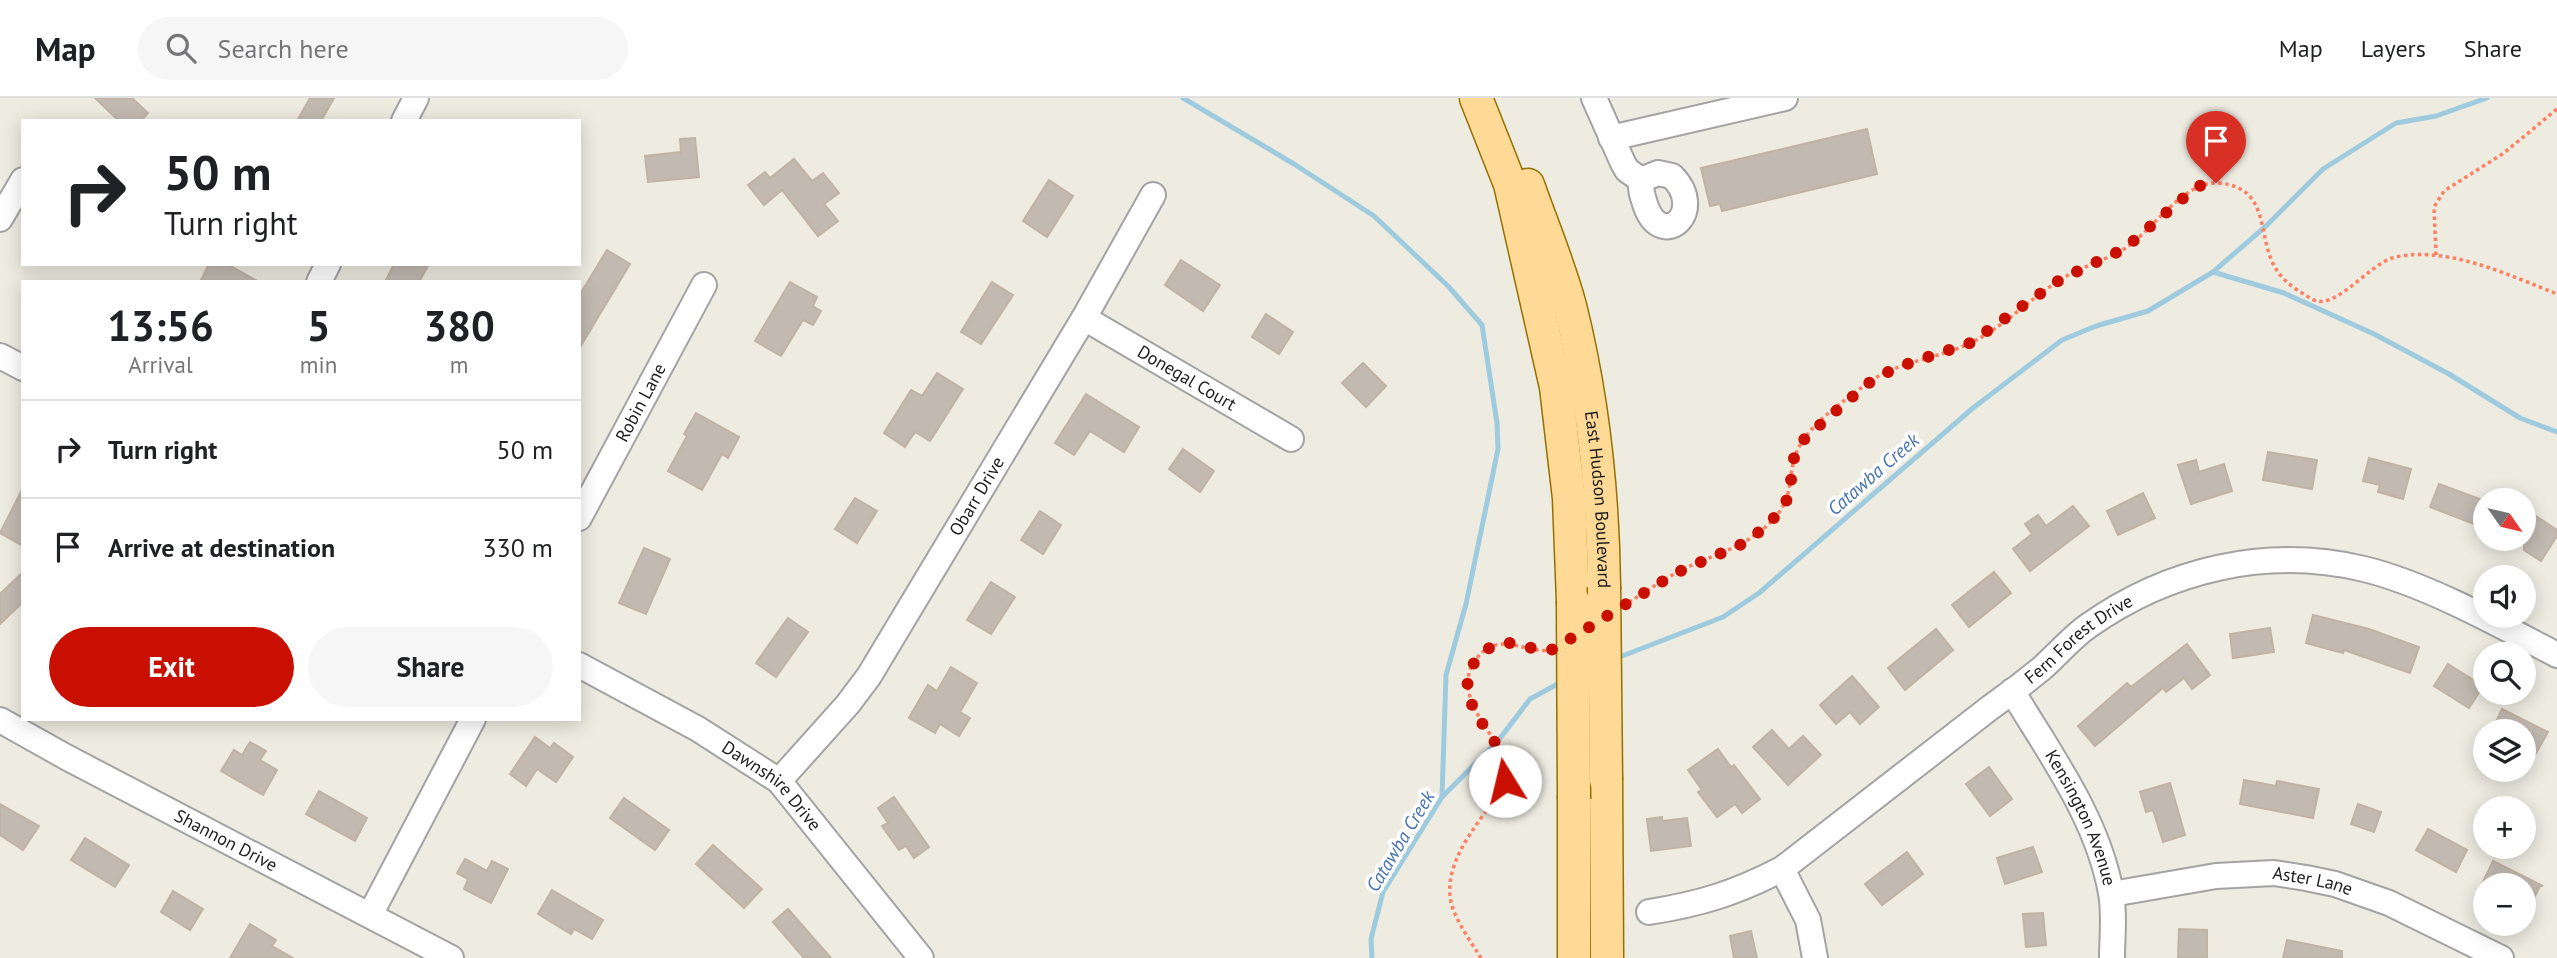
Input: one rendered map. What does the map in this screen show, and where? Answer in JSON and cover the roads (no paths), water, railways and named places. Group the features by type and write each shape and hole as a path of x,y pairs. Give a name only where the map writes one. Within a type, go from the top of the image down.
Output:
{"main road":[{"name":"East Hudson Boulevard","path":"1476,98 1510,184 1556,387 1568,485 1573,601 1574,958"},
{"name":"East Hudson Boulevard","path":"1498,98 1569,303 1586,376 1597,455 1603,529 1613,597 1606,780 1607,958"}],"street":[{"path":"405,119 416,98"},
{"path":"1594,98 1627,170 1641,180"},
{"path":"1611,138 1785,98"},
{"path":"0,219 21,183"},
{"name":"Obarr Drive","path":"779,781 869,676 1084,318 1153,195"},
{"name":"Robin Lane","path":"581,514 704,285"},
{"name":"Donegal Court","path":"1084,318 1291,439"},
{"path":"0,356 21,367"},
{"name":"Fern Forest Drive","path":"1649,912 1709,900 1782,869 2042,668 2086,628 2136,597 2190,575 2219,567 2267,561 2336,564 2393,578 2421,589 2557,655"},
{"name":"Dawnshire Drive","path":"581,666 698,729 779,781 921,958"},
{"name":"Kensington Avenue","path":"2012,691 2069,785 2087,822 2112,894 2112,958"},
{"name":"Shannon Drive","path":"0,720 78,764 451,958"},
{"path":"370,915 471,721"},
{"path":"1782,869 1808,920 1815,958"},
{"name":"Aster Lane","path":"2112,894 2216,876 2274,873 2306,878 2335,884 2389,904 2501,958"}],"waterway":[{"path":"1183,98 1294,164 1374,216 1448,286 1482,325 1497,423 1498,449 1466,604 1446,675 1442,797"},
{"name":"Catawba Creek","path":"1617,658 1723,617 1759,593 1973,408 2062,340 2096,326 2148,311 2213,272 2266,226 2323,169 2396,123 2436,116 2487,98"},
{"path":"2213,272 2284,293 2374,334 2449,374 2520,418 2557,432"},
{"name":"Catawba Creek","path":"1372,958 1371,939 1383,892 1442,797 1498,741 1530,699 1563,681"}]}
